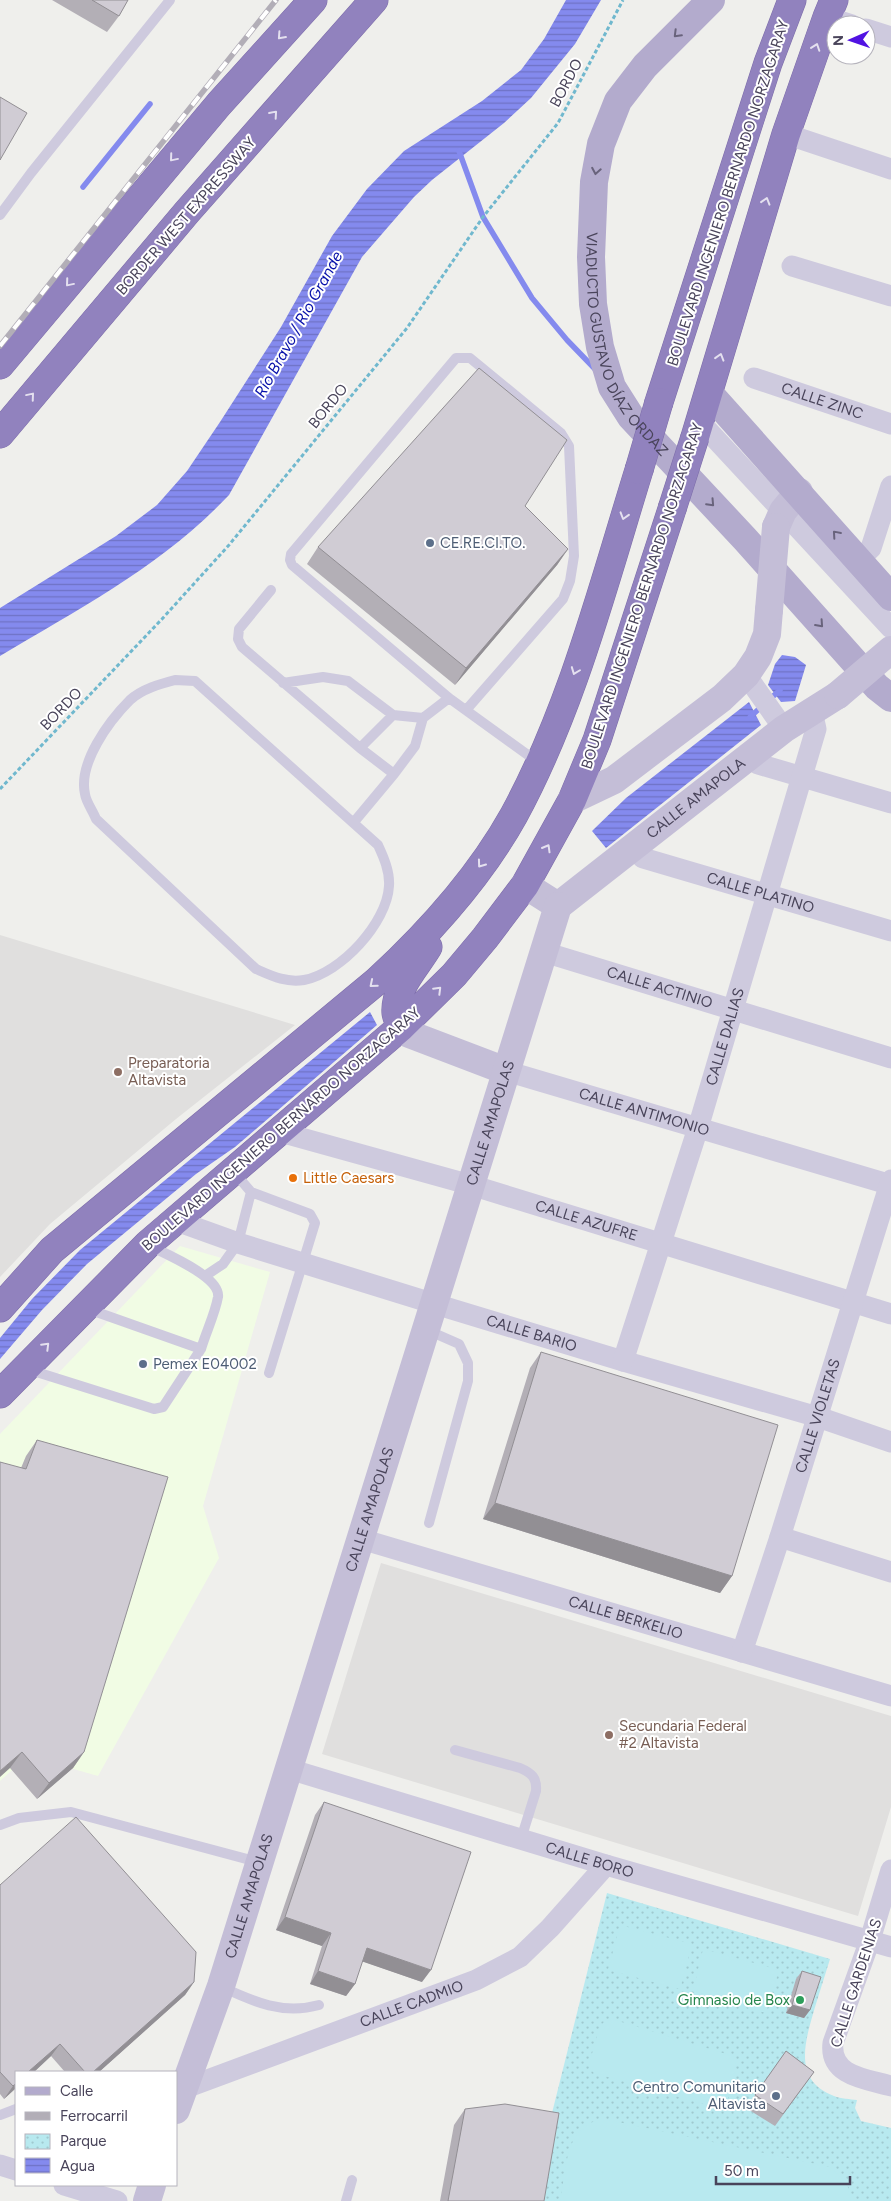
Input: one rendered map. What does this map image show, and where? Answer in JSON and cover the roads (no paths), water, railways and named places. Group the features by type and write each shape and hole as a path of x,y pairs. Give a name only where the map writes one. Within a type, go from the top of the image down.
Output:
{"highway":[{"path":"0,365 219,104 313,0"},
{"name":"BORDER WEST EXPRESSWAY","path":"0,434 187,212 374,0"},
{"name":"BOULEVARD INGENIERO BERNARDO NORZAGARAY","path":"0,1308 52,1250 377,981 434,924 453,902 490,852 513,816 540,763 585,645 768,63 792,0"},
{"name":"BOULEVARD INGENIERO BERNARDO NORZAGARAY","path":"0,1394 84,1307 174,1220 280,1132 401,1027 454,975 525,885 572,800 597,740 709,393 786,134 830,9"},
{"path":"401,1027 396,1014 398,998 403,986 430,943 434,924"}],"main road":[{"name":"VIADUCTO GUSTAVO DÍAZ ORDAZ","path":"712,0 645,66 618,101 601,144 594,182 591,258 593,304 600,347 612,387 631,417 745,539 877,687 891,698"},
{"path":"709,393 786,510 859,560 891,597"}],"street":[{"path":"876,32 891,37"},
{"path":"786,134 891,169"},
{"path":"792,266 891,296"},
{"name":"CALLE ZINC","path":"754,378 891,424"},
{"path":"697,429 786,510 891,628"},
{"path":"859,560 871,548 891,486"},
{"path":"572,800 614,780 722,698 751,682 767,634 769,610 786,510"},
{"name":"CALLE AMAPOLA","path":"558,906 749,758 779,721 812,711 838,695 891,650"},
{"path":"751,682 779,721"},
{"name":"CALLE DALIAS","path":"623,1361 698,1128 802,778 816,729 812,711"},
{"path":"749,758 758,764 802,778 891,803"},
{"name":"CALLE PLATINO","path":"632,847 643,858 768,893 891,931"},
{"path":"525,885 558,906"},
{"name":"CALLE AMAPOLAS","path":"180,2100 221,1986 558,906"},
{"name":"CALLE ACTINIO","path":"544,952 891,1058"},
{"name":"CALLE ANTIMONIO","path":"401,1027 409,1034 506,1071 890,1183"},
{"name":"CALLE AZUFRE","path":"280,1132 471,1185 891,1314"},
{"name":"CALLE VIOLETAS","path":"742,1652 818,1417 852,1301 890,1183"},
{"name":"CALLE BARIO","path":"174,1220 238,1243 305,1262 435,1304 818,1417 891,1442"},
{"path":"780,1537 891,1572"},
{"name":"CALLE BERKELIO","path":"361,1539 891,1696"},
{"name":"CALLE BORO","path":"289,1769 521,1840 891,1947"},
{"name":"CALLE CADMIO","path":"180,2100 476,1980 520,1957 550,1928 606,1865"},
{"name":"CALLE GARDENIAS","path":"891,1870 870,1940 833,2043 834,2059 838,2067 848,2073 891,2086"},
{"path":"0,2165 15,2170"},
{"path":"67,2186 117,2201"},
{"path":"147,2201 152,2186"}],"lane":[{"path":"0,215 31,173 170,0"},
{"path":"467,709 563,598 570,581 574,556 569,446 562,433 470,358 462,357 456,358 291,554 290,560 292,564 449,698 467,709 540,763"},
{"path":"271,590 239,629 238,639 242,647 360,748 394,774"},
{"path":"282,682 323,676 348,681 393,715 423,718"},
{"path":"175,680 195,681 354,822 378,846 386,863 389,886 382,914 371,931 348,955 322,974 304,980 276,978 256,969 96,819 84,794 86,766 97,741 131,700 157,684 175,680"},
{"path":"354,822 415,746 423,718 449,698"},
{"path":"360,748 393,715"},
{"path":"233,1171 251,1192 310,1214 315,1223 305,1262 270,1373"},
{"path":"205,1276 223,1264 238,1243 251,1192"},
{"path":"24,1368 154,1409 163,1407 201,1349 218,1296 215,1286 205,1276 148,1244"},
{"path":"84,1307 201,1349"},
{"path":"426,1330 459,1344 468,1363 468,1381 429,1523"},
{"path":"455,1750 520,1768 534,1776 537,1784 536,1791 521,1840"},
{"path":"0,1824 19,1818 71,1812 260,1862"},
{"path":"221,1986 251,2000 273,2007 303,2010 319,2005"},
{"path":"0,2115 15,2109"},
{"path":"346,2201 352,2180"}],"water":[{"name":"Río Bravo / Rio Grande","path":"566,0 601,0 575,44 531,98 504,123 432,180 414,197 362,257 229,495 204,520 149,564 91,602 0,656 0,608 116,536 157,505 187,471 220,422 281,327 332,236 367,189 404,151 482,101 521,70 544,39"},
{"path":"782,655 795,657 806,665 795,701 781,702 768,685 775,664"},
{"path":"749,702 761,725 606,848 592,831 626,798"},
{"path":"370,1012 377,1025 235,1147 196,1174 87,1264 42,1310 0,1359 0,1338 32,1299 80,1250"}],"waterway":[{"path":"83,187 150,104"},
{"path":"459,151 483,217 532,298 567,340 595,369"},
{"path":"750,717 780,690"}],"railway":[{"path":"0,346 276,0"}],"place":[{"name":"CE.RE.CI.TO.","path":"430,543"},
{"name":"Preparatoria Altavista","path":"118,1072"},
{"name":"Little Caesars","path":"293,1178"},
{"name":"Pemex E04002","path":"143,1364"},
{"name":"Secundaria Federal #2 Altavista","path":"609,1735"},
{"name":"Gimnasio de Box","path":"800,2000"},
{"name":"Centro Comunitario Altavista","path":"776,2096"}]}
